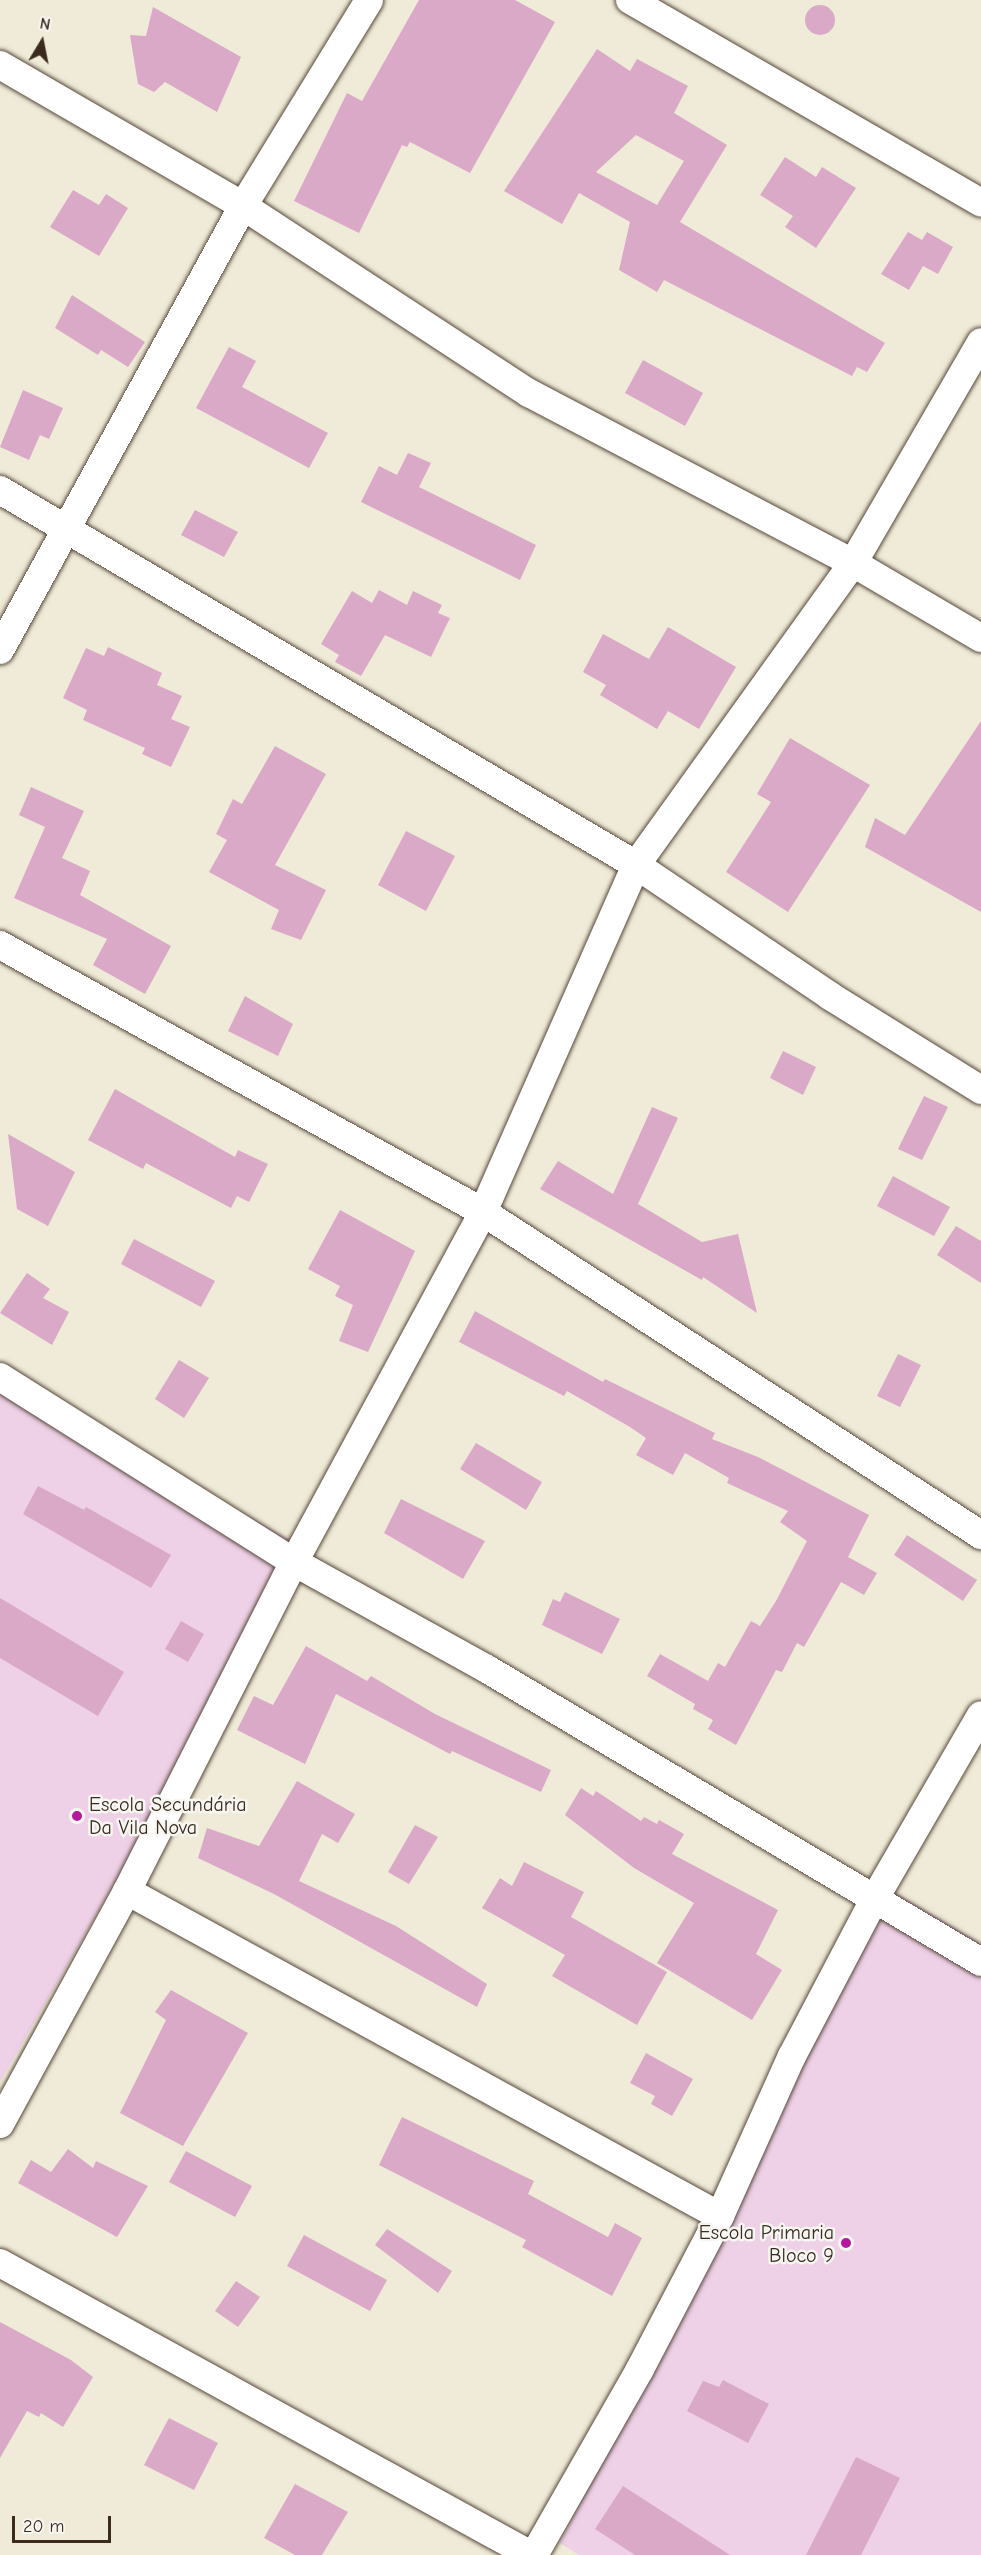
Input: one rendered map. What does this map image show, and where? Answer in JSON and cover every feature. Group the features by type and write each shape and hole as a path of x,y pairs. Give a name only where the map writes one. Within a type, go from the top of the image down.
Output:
{"street":[{"path":"0,650 243,206 369,0"},
{"path":"630,0 981,203"},
{"path":"0,65 243,206 529,393 853,563 981,638"},
{"path":"0,2124 127,1891 294,1562 483,1212 636,865 853,563 981,342"},
{"path":"0,490 636,865 830,996 981,1090"},
{"path":"0,945 483,1212 981,1535"},
{"path":"0,1377 294,1562 487,1669 981,1962"},
{"path":"0,2263 533,2555 640,2369 720,2216 792,2056 875,1898 981,1715"},
{"path":"127,1891 720,2216"}],"shaded area":[{"name":"Escola Secundária Da Vila Nova","path":"0,1376 307,1549 0,2082"},
{"name":"Escola Primaria Bloco 9","path":"891,1890 981,1943 981,2555 579,2555 560,2543"}],"building":[{"path":"419,0 515,0 555,22 470,173 410,142 407,147 402,145 359,233 294,201 347,93 362,101"},
{"path":"820,5 826,6 834,14 834,26 826,34 820,35 814,34 806,26 805,20 806,14 814,6"},
{"path":"153,7 241,57 217,112 165,82 154,92 138,84 130,35 146,36"},
{"path":"597,49 630,71 637,59 688,86 674,113 727,145 680,222 885,343 867,372 857,367 852,376 664,280 657,292 619,270 630,222 579,193 562,224 504,191","holes":["636,135 684,161 657,205 596,172"]},
{"path":"785,157 816,177 822,167 856,188 816,248 785,227 793,216 760,195"},
{"path":"73,190 99,205 106,194 128,208 99,256 50,227"},
{"path":"908,232 922,240 927,232 953,247 938,274 923,266 909,290 881,274"},
{"path":"72,295 145,342 128,367 101,350 98,355 55,328"},
{"path":"229,347 256,361 242,387 328,433 309,468 196,408"},
{"path":"643,360 703,393 685,426 625,393"},
{"path":"23,390 63,408 49,439 40,435 29,460 0,447"},
{"path":"408,453 431,463 419,487 536,545 520,580 361,502 379,466 397,475"},
{"path":"195,510 238,532 224,557 181,535"},
{"path":"379,590 407,605 413,591 442,605 438,613 450,618 431,657 385,635 361,676 335,662 339,655 321,644 352,591 372,603"},
{"path":"668,627 736,667 699,729 668,711 657,729 600,695 606,685 583,672 603,634 649,659"},
{"path":"108,647 162,673 157,685 182,696 171,719 190,727 171,767 142,754 145,748 83,720 87,710 63,698 86,648 104,656"},
{"path":"981,721 981,912 865,847 875,818 905,835"},
{"path":"790,738 870,785 788,912 726,872 771,802 757,794"},
{"path":"275,746 326,774 275,865 326,890 301,940 271,929 279,910 209,872 227,840 216,834 233,799 242,804"},
{"path":"31,787 84,811 62,858 90,871 80,895 171,946 145,994 93,965 107,939 14,898 45,827 19,815"},
{"path":"406,831 455,856 426,911 378,885"},
{"path":"245,996 293,1024 278,1056 228,1031"},
{"path":"783,1051 816,1067 803,1095 770,1078"},
{"path":"115,1089 235,1157 238,1150 268,1164 249,1202 237,1196 231,1208 146,1163 143,1169 88,1140"},
{"path":"924,1096 948,1107 922,1160 898,1149"},
{"path":"652,1107 678,1118 638,1204 702,1242 738,1234 757,1313 703,1277 702,1280 540,1189 558,1161 613,1194"},
{"path":"8,1134 75,1172 48,1226 17,1209"},
{"path":"893,1176 950,1207 934,1236 877,1206"},
{"path":"340,1210 415,1251 368,1352 339,1341 353,1305 335,1296 340,1286 308,1269"},
{"path":"956,1226 981,1241 981,1283 937,1255"},
{"path":"134,1239 215,1281 201,1307 121,1264"},
{"path":"27,1273 50,1289 43,1298 69,1312 52,1345 0,1313"},
{"path":"475,1311 603,1382 605,1379 715,1433 712,1439 758,1457 869,1515 848,1557 877,1573 864,1595 841,1582 804,1647 797,1643 782,1672 776,1670 736,1745 708,1729 713,1720 693,1709 695,1704 647,1676 660,1654 708,1681 718,1663 725,1667 751,1621 760,1626 776,1601 807,1541 780,1522 788,1511 727,1483 729,1478 685,1453 673,1475 636,1455 646,1438 630,1427 567,1391 564,1396 459,1342"},
{"path":"898,1354 921,1365 900,1407 877,1396"},
{"path":"179,1360 209,1378 184,1418 155,1399"},
{"path":"476,1443 542,1482 526,1510 460,1469"},
{"path":"38,1486 84,1510 86,1507 171,1555 151,1588 23,1514"},
{"path":"401,1499 485,1541 463,1579 384,1533"},
{"path":"907,1535 977,1580 963,1601 894,1555"},
{"path":"565,1592 620,1619 602,1654 542,1625 553,1599 560,1602"},
{"path":"0,1598 124,1672 98,1716 0,1658"},
{"path":"181,1621 204,1634 188,1662 165,1649"},
{"path":"306,1646 367,1681 371,1676 435,1714 551,1770 541,1792 452,1751 450,1754 336,1694 305,1764 237,1730 254,1696 273,1705"},
{"path":"297,1781 355,1814 338,1843 322,1834 299,1881 396,1926 487,1984 477,2007 274,1894 198,1858 207,1828 259,1846"},
{"path":"581,1788 593,1796 596,1791 641,1821 644,1817 657,1824 659,1820 684,1834 672,1854 778,1910 756,1954 782,1970 752,2020 657,1963 694,1903 634,1868 565,1815"},
{"path":"415,1825 438,1837 409,1884 388,1872"},
{"path":"524,1862 584,1892 571,1917 667,1972 637,2025 552,1976 565,1955 482,1908 500,1878 512,1886"},
{"path":"171,1990 248,2033 183,2146 120,2113 166,2020 155,2012"},
{"path":"646,2053 693,2079 672,2116 651,2104 655,2096 630,2083"},
{"path":"402,2117 534,2181 528,2194 608,2237 615,2223 642,2238 612,2296 522,2247 526,2240 379,2165"},
{"path":"68,2149 93,2168 96,2161 148,2186 117,2237 18,2183 31,2160 51,2172"},
{"path":"186,2151 252,2186 235,2217 169,2182"},
{"path":"387,2229 452,2271 438,2293 375,2245"},
{"path":"304,2235 387,2280 370,2311 287,2266"},
{"path":"236,2281 260,2297 238,2327 215,2311"},
{"path":"0,2322 71,2360 93,2377 63,2427 41,2413 39,2417 27,2411 0,2458"},
{"path":"723,2380 769,2404 748,2443 687,2411 703,2381 719,2387"},
{"path":"169,2418 218,2443 194,2490 144,2465"},
{"path":"856,2457 900,2478 861,2555 806,2555"},
{"path":"295,2484 348,2512 322,2555 295,2555 264,2538"},
{"path":"623,2486 730,2555 635,2555 595,2529"}],"place":[{"name":"Escola Secundária Da Vila Nova","path":"77,1816"},
{"name":"Escola Primaria Bloco 9","path":"846,2243"}]}
